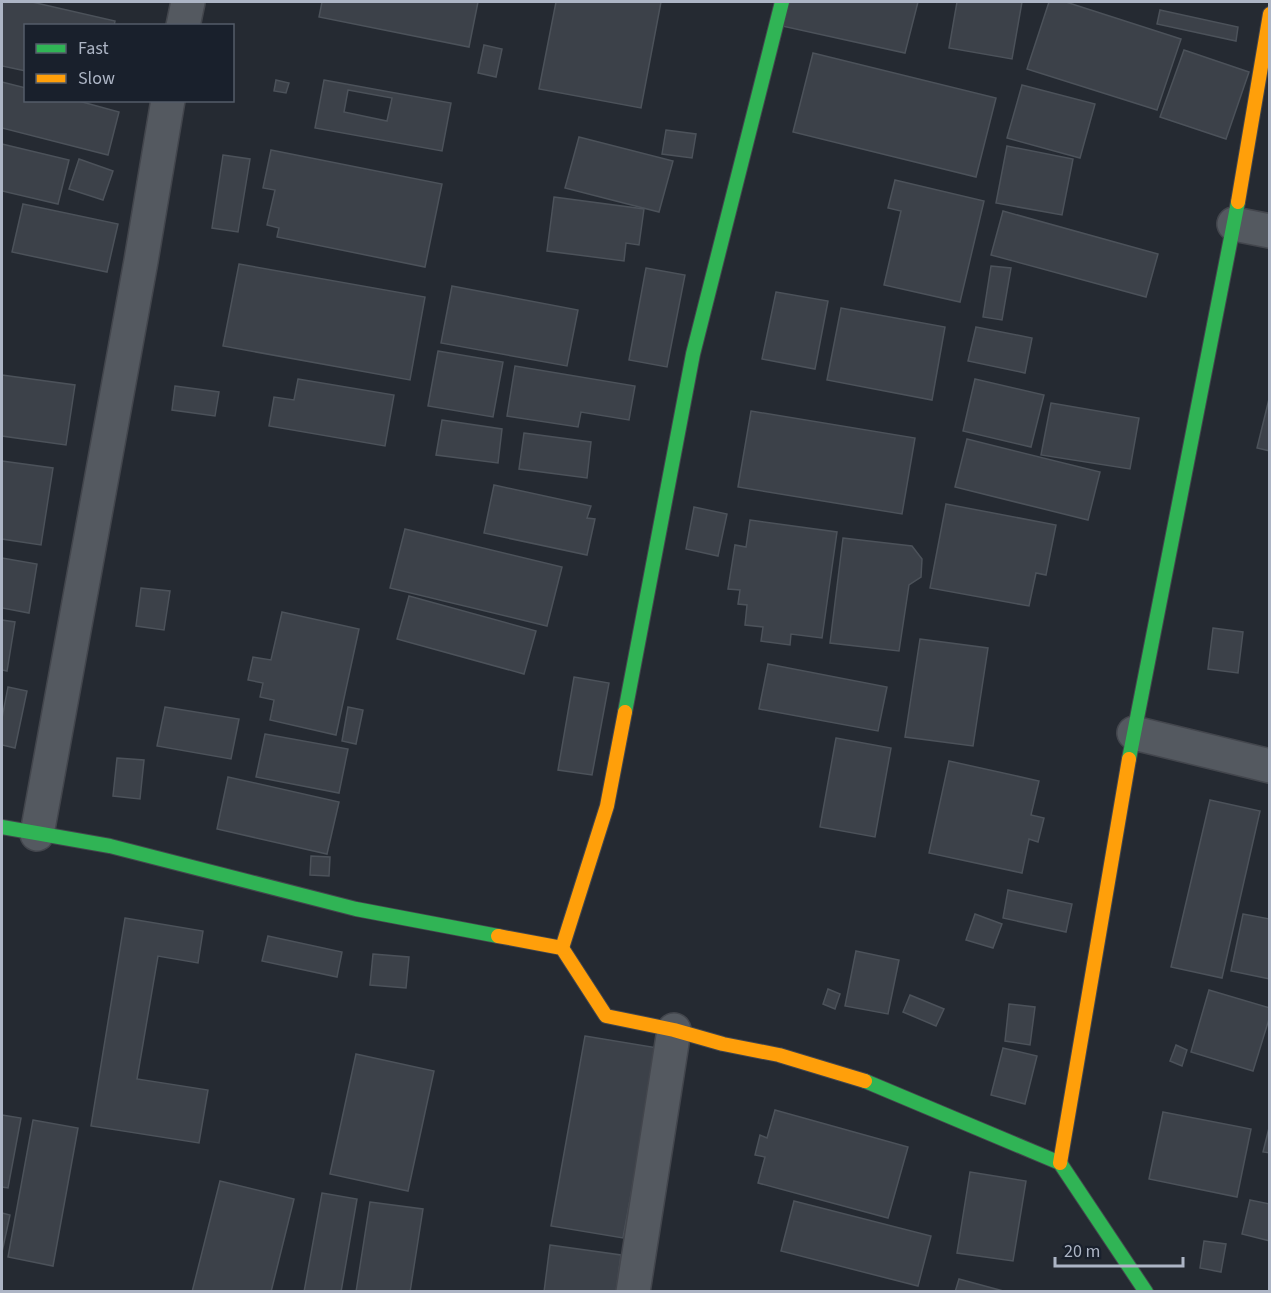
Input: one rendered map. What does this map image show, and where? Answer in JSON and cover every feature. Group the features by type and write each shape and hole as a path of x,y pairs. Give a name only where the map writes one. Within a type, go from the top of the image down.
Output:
{"street":[{"path":"183,24 188,2"},
{"path":"562,948 607,806 693,354 782,2"},
{"path":"1060,1163 1134,733 1234,224 1269,14"},
{"path":"37,834 168,102"},
{"path":"1234,224 1269,231"},
{"path":"1134,733 1269,766"},
{"path":"2,827 110,846 356,909 562,948 606,1016 779,1055 857,1078 1060,1163 1146,1292"},
{"path":"633,1292 674,1030"}],"building":[{"path":"2,2 32,2 115,21 114,24 24,24 24,71 2,66"},
{"path":"322,2 478,2 469,47 319,17"},
{"path":"556,2 661,2 641,108 539,89"},
{"path":"788,2 918,2 905,53 782,26"},
{"path":"957,2 1022,2 1012,59 949,48"},
{"path":"1049,2 1066,2 1181,39 1157,110 1027,69"},
{"path":"1160,10 1238,27 1236,41 1157,24"},
{"path":"484,45 502,49 496,77 478,73"},
{"path":"1184,50 1249,72 1226,139 1160,117"},
{"path":"813,53 996,98 976,177 793,132"},
{"path":"276,80 289,83 286,93 274,91"},
{"path":"324,80 451,103 442,151 315,128","holes":["348,90 392,98 387,121 344,112"]},
{"path":"2,82 24,88 24,102 82,102 119,112 108,155 2,128"},
{"path":"1022,85 1095,104 1080,158 1007,138"},
{"path":"666,130 696,134 692,158 662,154"},
{"path":"579,137 673,161 659,212 565,188"},
{"path":"2,144 69,160 58,204 2,191"},
{"path":"1007,146 1073,159 1062,215 996,203"},
{"path":"271,150 442,184 425,267 277,237 279,228 267,225 275,190 263,188"},
{"path":"223,155 250,159 238,232 212,228"},
{"path":"79,159 113,171 103,200 69,189"},
{"path":"895,180 984,201 960,302 884,285 901,211 888,208"},
{"path":"554,197 644,209 639,245 626,243 624,261 547,251"},
{"path":"23,204 118,224 107,272 12,252"},
{"path":"1003,211 1158,254 1146,297 991,255"},
{"path":"239,264 425,297 410,380 223,346"},
{"path":"991,266 1011,268 1002,320 983,317"},
{"path":"646,268 685,275 667,367 629,360"},
{"path":"452,286 578,310 567,366 441,343"},
{"path":"776,292 828,301 815,369 762,359"},
{"path":"841,308 945,327 932,400 827,380"},
{"path":"976,327 1032,338 1025,373 968,361"},
{"path":"438,351 503,362 493,417 428,406"},
{"path":"515,366 635,386 629,420 581,412 578,427 507,416"},
{"path":"2,375 75,385 66,445 2,436"},
{"path":"298,379 394,395 385,446 269,426 274,397 294,400"},
{"path":"975,379 1044,395 1031,447 963,431"},
{"path":"175,386 219,392 215,416 172,410"},
{"path":"1270,395 1270,451 1257,448"},
{"path":"1051,403 1139,418 1130,469 1041,455"},
{"path":"751,411 915,438 902,514 738,487"},
{"path":"442,420 502,429 498,463 436,455"},
{"path":"524,433 591,442 587,478 519,469"},
{"path":"967,439 1100,472 1088,520 955,487"},
{"path":"2,461 53,468 41,545 2,539"},
{"path":"494,485 591,506 587,518 595,519 587,555 484,533"},
{"path":"946,504 1056,525 1046,575 1036,573 1029,606 930,588"},
{"path":"694,507 727,514 718,556 686,549"},
{"path":"750,520 837,532 822,638 791,634 790,645 761,641 763,627 745,625 747,605 738,604 740,590 728,589 735,545 746,547"},
{"path":"405,529 562,567 547,626 390,588"},
{"path":"843,538 912,546 922,559 921,577 909,585 899,651 830,643"},
{"path":"2,558 37,564 29,613 2,608"},
{"path":"141,588 170,591 164,630 136,626"},
{"path":"409,596 536,631 524,674 397,639"},
{"path":"282,612 359,629 336,735 270,720 274,700 260,697 263,683 248,680 253,657 271,660"},
{"path":"2,620 15,622 7,671 2,670"},
{"path":"1213,628 1243,632 1238,673 1208,669"},
{"path":"920,639 988,648 973,746 905,737"},
{"path":"768,664 887,687 878,731 759,709"},
{"path":"574,677 609,683 592,775 558,770"},
{"path":"8,687 27,691 15,748 2,745 2,718"},
{"path":"165,707 239,719 231,759 157,746"},
{"path":"348,707 363,710 356,744 342,741"},
{"path":"265,734 348,749 339,793 256,777"},
{"path":"836,738 891,748 875,837 820,827"},
{"path":"117,758 144,760 140,799 113,796"},
{"path":"949,761 1039,781 1031,815 1044,818 1038,842 1029,839 1022,873 929,853"},
{"path":"228,777 339,802 327,854 217,829"},
{"path":"1210,800 1260,811 1222,978 1171,967"},
{"path":"311,856 330,857 329,876 310,875"},
{"path":"1008,890 1072,904 1066,932 1003,918"},
{"path":"975,914 1002,924 993,948 966,940"},
{"path":"1243,914 1270,919 1270,979 1231,971"},
{"path":"125,918 203,931 198,963 158,956 137,1079 208,1090 199,1143 91,1126"},
{"path":"268,936 342,952 337,977 262,961"},
{"path":"856,951 899,960 888,1014 845,1006"},
{"path":"373,954 409,957 406,988 370,985"},
{"path":"828,989 840,994 835,1009 823,1004"},
{"path":"1209,990 1270,1008 1270,1016 1253,1071 1191,1052"},
{"path":"910,995 944,1009 936,1026 903,1012"},
{"path":"1009,1004 1035,1007 1030,1045 1005,1041"},
{"path":"585,1036 658,1048 623,1238 551,1226"},
{"path":"1176,1045 1187,1050 1182,1066 1170,1061"},
{"path":"1003,1048 1037,1056 1025,1104 991,1095"},
{"path":"356,1054 434,1071 408,1191 330,1174"},
{"path":"775,1110 908,1147 888,1218 758,1183 765,1157 755,1155 760,1135 767,1138"},
{"path":"1163,1112 1251,1129 1237,1197 1149,1179"},
{"path":"2,1115 21,1118 8,1188 2,1187"},
{"path":"33,1120 78,1128 53,1266 8,1257"},
{"path":"1270,1124 1270,1153 1263,1152"},
{"path":"970,1172 1026,1181 1013,1261 957,1253"},
{"path":"220,1181 294,1199 271,1292 192,1292"},
{"path":"322,1193 357,1199 341,1292 304,1292"},
{"path":"1250,1200 1270,1204 1270,1241 1242,1234"},
{"path":"794,1201 931,1236 918,1286 781,1251"},
{"path":"370,1202 423,1209 410,1292 356,1292"},
{"path":"2,1213 10,1215 2,1252"},
{"path":"1204,1241 1226,1244 1221,1272 1200,1268"},
{"path":"550,1245 621,1255 616,1292 544,1292"},
{"path":"959,1279 1007,1292 955,1292"}],"traffic: fast":[{"path":"625,712 693,354 782,2"},
{"path":"1129,759 1238,202"},
{"path":"2,827 110,846 356,909 498,936"},
{"path":"865,1081 1060,1163 1146,1292"}],"traffic: slow":[{"path":"1238,202 1270,14"},
{"path":"562,948 607,806 625,712"},
{"path":"1060,1163 1129,759"},
{"path":"498,936 562,948 606,1016 779,1055 865,1081"}]}
